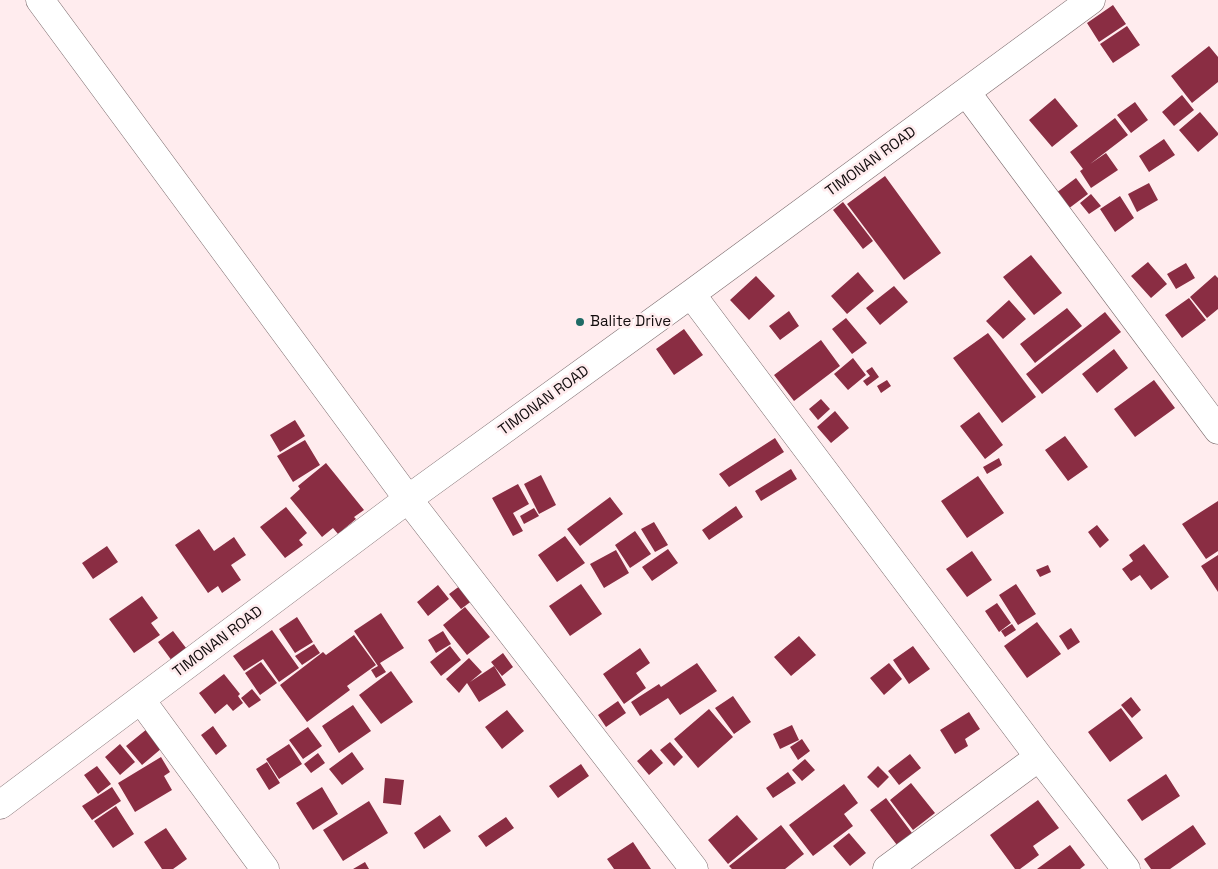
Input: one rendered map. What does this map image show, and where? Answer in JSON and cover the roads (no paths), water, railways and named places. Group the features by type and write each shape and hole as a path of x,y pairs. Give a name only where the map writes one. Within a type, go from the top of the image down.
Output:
{"street":[{"path":"40,0 408,499 694,869"},
{"name":"TIMONAN ROAD","path":"0,805 408,499 1091,0"},
{"path":"966,92 1218,430"},
{"path":"691,294 1038,758 1126,869"},
{"path":"141,700 265,869"},
{"path":"887,869 1038,758"}],"place":[{"name":"Balite Drive","path":"580,322"}]}
